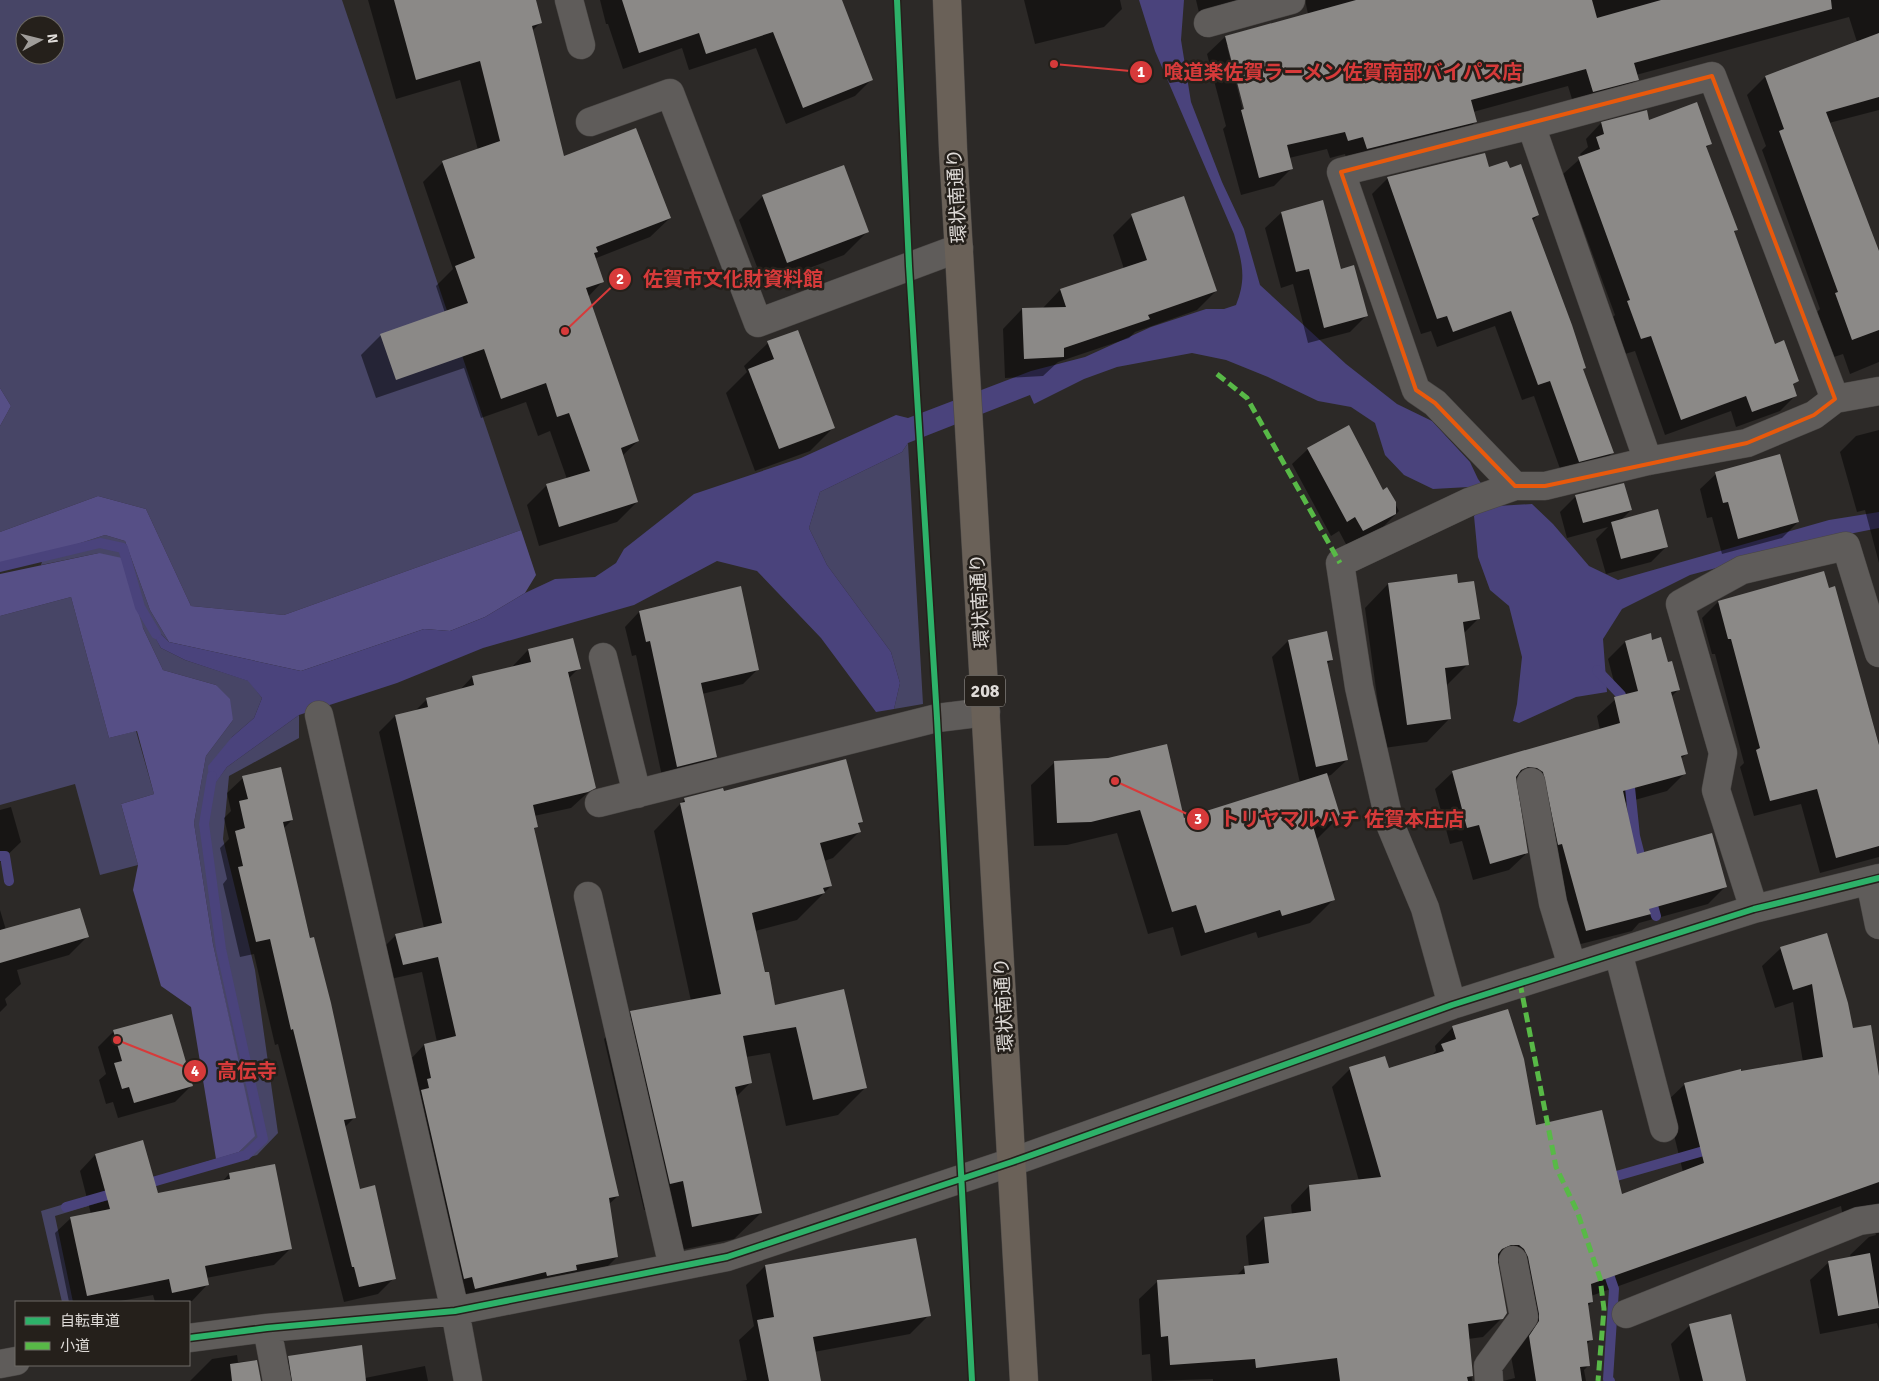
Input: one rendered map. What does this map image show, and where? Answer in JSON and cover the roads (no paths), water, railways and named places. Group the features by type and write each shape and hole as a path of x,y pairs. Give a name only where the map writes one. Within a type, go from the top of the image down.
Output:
{"highway":[{"name":"環状南通り","path":"947,0 959,248 1024,1381"}],"street":[{"path":"568,0 580,45"},
{"path":"1208,22 1291,0"},
{"path":"1505,489 1435,403 1416,390 1341,172 1531,125 1712,76 1835,399"},
{"path":"590,122 670,92 758,323 959,248"},
{"path":"1531,125 1648,461"},
{"path":"1452,1004 1426,908 1390,824 1358,687 1340,563 1469,502 1505,489 1545,486 1648,461 1747,443 1814,415 1835,399 1879,391"},
{"path":"1754,909 1716,790 1723,753 1680,604 1742,570 1846,546 1879,653"},
{"path":"603,657 638,794"},
{"path":"600,803 937,718 986,712"},
{"path":"319,715 455,1311 468,1381"},
{"path":"1531,782 1553,903 1572,966"},
{"path":"190,1338 267,1328 455,1311 727,1257 1012,1162 1452,1004 1754,909 1874,879 1879,925"},
{"path":"588,896 673,1267"},
{"path":"1618,952 1664,1128"},
{"path":"1626,1314 1859,1221 1879,1218"},
{"path":"1490,1381 1488,1366 1524,1317 1513,1260"},
{"path":"267,1328 277,1381"},
{"path":"0,1364 15,1361"}],"waterway":[{"path":"0,567 100,543 123,548 140,607 156,634"},
{"path":"1597,670 1621,695 1623,708"},
{"path":"142,1185 246,1155 263,1139 221,949 204,824 212,776"},
{"path":"1629,778 1635,836 1643,867"},
{"path":"0,856 5,856 9,881"},
{"path":"1650,895 1656,916"},
{"path":"1606,1179 1714,1148"},
{"path":"66,1207 118,1192"},
{"path":"1606,1266 1614,1289 1608,1379 1610,1381"}],"place":[{"name":"喰道楽佐賀ラーメン佐賀南部バイパス店","path":"1054,64"},
{"name":"佐賀市文化財資料館","path":"565,331"},
{"name":"トリヤマルハチ 佐賀本庄店","path":"1115,781"},
{"name":"高伝寺","path":"117,1040"}]}
